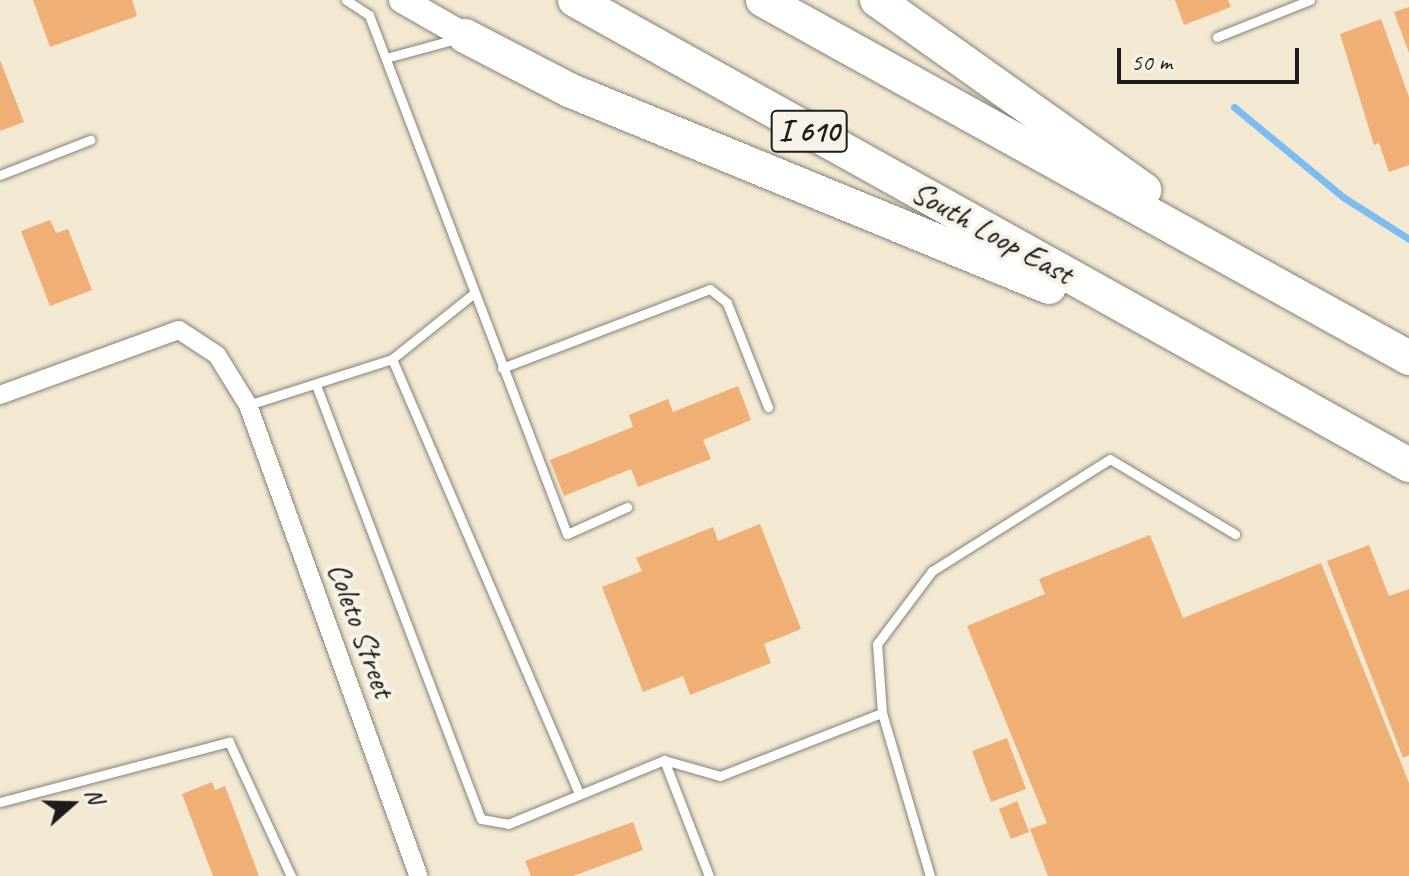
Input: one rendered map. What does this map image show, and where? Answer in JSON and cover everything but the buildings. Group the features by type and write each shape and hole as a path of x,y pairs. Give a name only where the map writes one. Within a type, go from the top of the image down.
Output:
{"highway":[{"name":"South Loop East","path":"575,0 1038,271"},
{"path":"763,0 1094,171 1409,358"},
{"path":"877,0 1094,171"},
{"path":"465,36 569,90 1038,271 1409,465"}],"main road":[{"path":"402,0 465,36"}],"street":[{"name":"Coleto Street","path":"0,395 179,330 217,355 248,405 418,876"}],"lane":[{"path":"346,0 369,15 567,534 627,507"},
{"path":"1217,37 1310,0"},
{"path":"386,58 465,36"},
{"path":"0,175 90,140"},
{"path":"502,368 710,289 727,303 768,407"},
{"path":"248,405 392,359 474,293"},
{"path":"392,359 579,794"},
{"path":"316,385 481,819 508,824 664,760 720,776 882,713"},
{"path":"930,876 882,713 877,644 932,571 1110,459 1235,534"},
{"path":"0,802 229,742 291,876"},
{"path":"664,760 709,876"}],"waterway":[{"path":"1234,107 1343,197 1409,239"}]}
